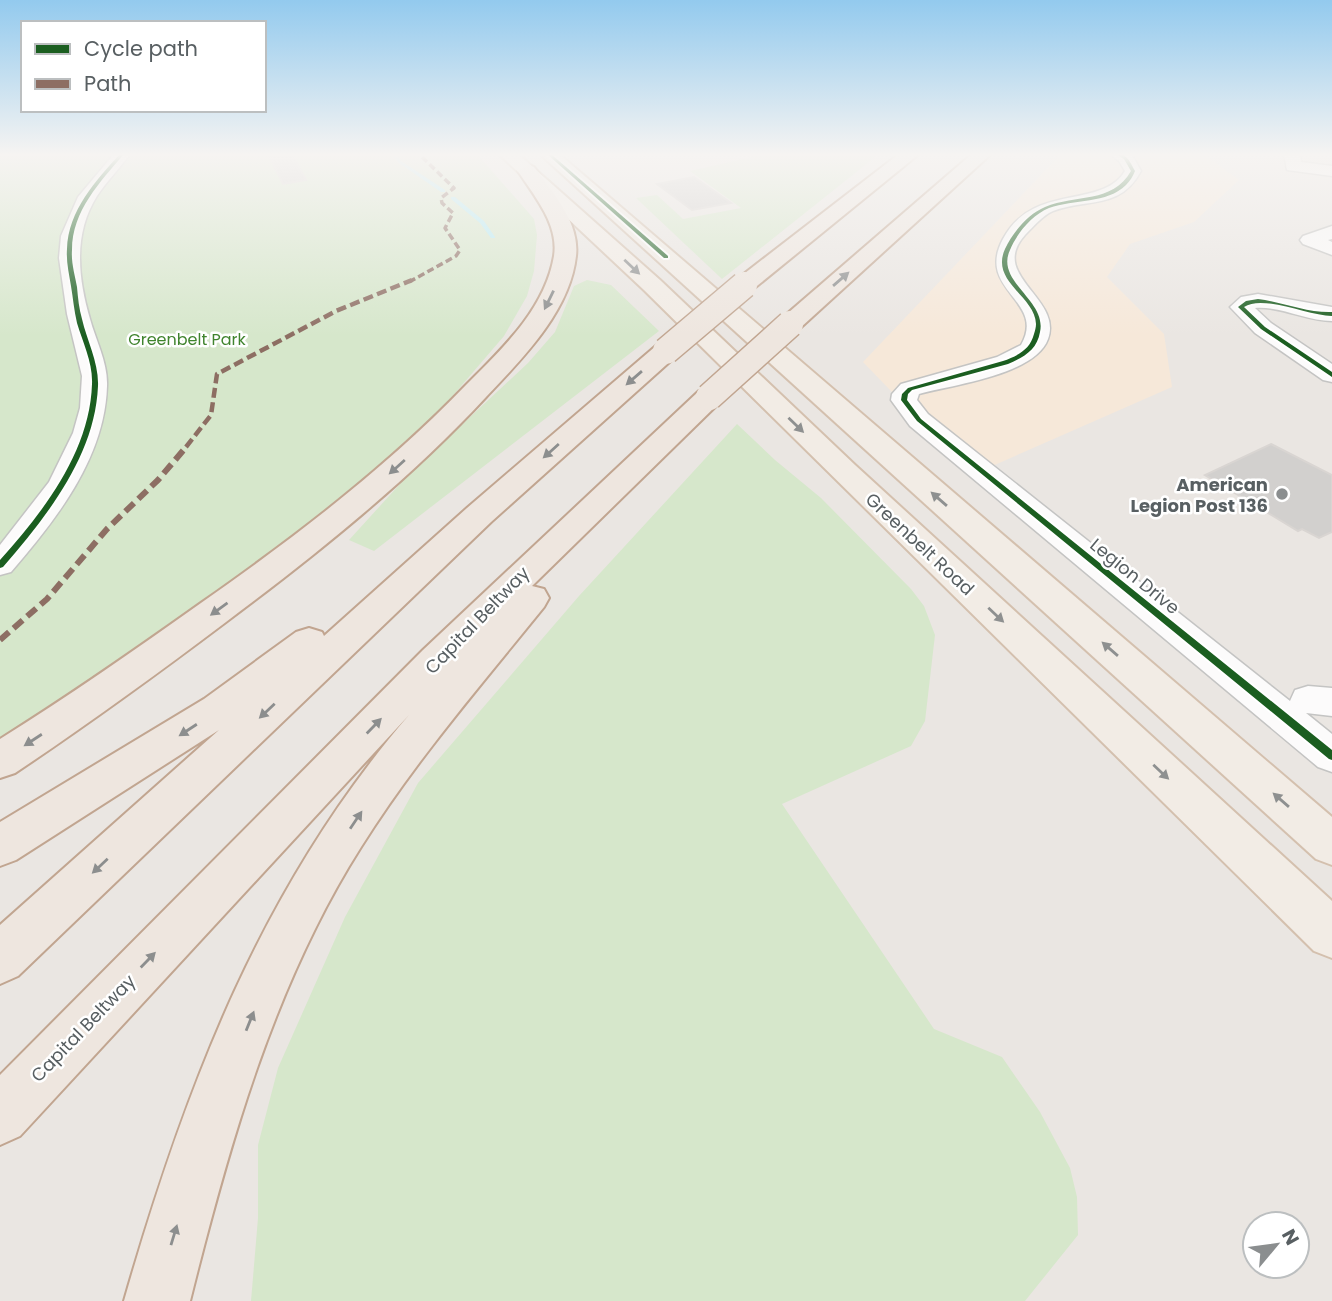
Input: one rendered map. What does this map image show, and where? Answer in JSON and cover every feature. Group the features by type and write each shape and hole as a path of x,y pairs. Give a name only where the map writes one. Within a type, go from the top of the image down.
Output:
{"highway":[{"path":"0,761 151,659 280,564 391,473 469,399 548,304 565,255 564,236 555,215"},
{"path":"0,960 479,515 666,351 832,215"},
{"name":"Capital Beltway","path":"0,1116 546,550 709,397 915,215"},
{"path":"157,1301 173,1239 225,1083 266,980 322,870 387,773 652,449"},
{"path":"0,846 218,710 479,515"}],"main road":[{"name":"Greenbelt Road","path":"583,215 844,472 1332,934"},
{"path":"593,215 1332,845"}],"street":[{"path":"0,565 59,489 79,451 90,416 95,385 92,355 80,324 69,248 74,223 79,215"},
{"name":"Legion Drive","path":"1035,215 1006,247 1003,266 1020,294 1037,312 1040,321 1040,331 1028,352 1000,364 910,389 904,400 919,420 1332,756"},
{"path":"1332,232 1310,240 1332,249"},
{"path":"1331,318 1268,302 1248,302 1241,307 1263,328 1332,375"}],"shaded area":[{"path":"1003,215 1202,215 1194,222 1130,244 1107,277 1164,334 1172,387 981,471 919,420 863,362"}],"green space":[{"name":"Greenbelt Park","path":"0,215 530,215 534,219 537,235 534,271 527,296 504,336 444,406 376,468 285,542 148,643 0,739"},
{"path":"654,215 678,215 683,219 706,215 803,215 722,279"},
{"path":"587,280 611,285 659,331 374,551 349,540 410,473 528,363 555,332 574,286"},
{"path":"737,424 821,498 911,589 924,606 935,635 925,721 911,746 782,804 934,1029 1002,1057 1040,1112 1070,1168 1077,1197 1078,1235 1025,1301 251,1301 258,1218 258,1145 278,1068 345,917 418,783 579,596"}],"building":[{"name":"American Legion Post 136","path":"1271,444 1332,475 1332,532 1319,538 1302,529 1298,531 1205,475"}],"waterway":[{"path":"473,215 493,237"}],"marked path":[{"path":"0,640 47,599 107,529 158,480 192,440 211,415 217,374 336,311 411,281 456,256 460,250 445,228 452,215"}],"cycle path":[{"path":"0,565 33,527 63,482 76,458 93,408 95,376 78,314 69,249 70,236 77,215"},
{"path":"618,215 666,257"},
{"path":"1034,215 1013,237 1005,256 1006,271 1034,310 1039,323 1036,339 1030,349 1006,363 910,389 904,400 919,420 1332,756"},
{"path":"1332,314 1271,302 1248,302 1241,307 1263,328 1332,375"}],"place":[{"name":"American Legion Post 136","path":"1282,494"}]}
